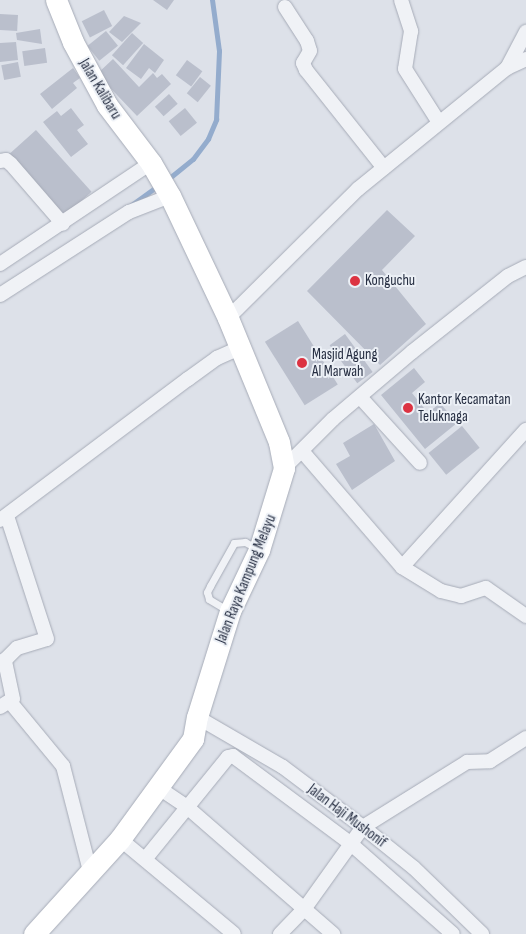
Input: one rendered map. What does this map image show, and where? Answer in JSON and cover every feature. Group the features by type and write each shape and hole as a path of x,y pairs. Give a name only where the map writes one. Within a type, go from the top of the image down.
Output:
{"main road":[{"name":"Jalan Kalibaru","path":"56,0 73,42 108,105 161,180"},
{"name":"Jalan Raya Kampung Melayu","path":"34,934 120,839 193,739 197,717 230,611 259,550 284,468 279,442 228,318 161,180"}],"street":[{"path":"401,0 412,31 405,69 438,121"},
{"path":"285,8 307,41 310,51 303,63 306,70 384,168"},
{"path":"507,68 526,32"},
{"path":"228,318 358,189 438,121 507,68 526,60"},
{"path":"0,161 6,160 11,164 63,224"},
{"path":"0,264 63,224 161,180"},
{"path":"0,294 129,212 161,180"},
{"path":"284,468 360,397 492,288 526,267"},
{"path":"90,871 63,766 5,705 14,695 5,660 17,648 47,639 3,518 217,358 239,348"},
{"path":"360,397 420,462"},
{"path":"402,567 526,430"},
{"path":"302,450 402,567 441,591 461,596 486,588 525,613"},
{"name":"Jalan Haji Mushonif","path":"197,717 283,767 363,827 414,868 482,934"},
{"path":"280,934 305,908 363,827 467,762 490,761 526,738"},
{"path":"146,858 228,758 232,756 350,843 453,934"},
{"path":"159,788 187,807 305,908 332,934"},
{"path":"120,839 146,858 234,934"}],"lane":[{"path":"230,611 211,601 207,592 234,543 245,542 259,550"}],"building":[{"path":"153,0 174,0 167,10"},
{"path":"104,10 112,26 90,37 82,21"},
{"path":"0,14 18,15 17,31 0,30"},
{"path":"124,16 141,23 122,42 109,32"},
{"path":"40,29 42,44 17,40 16,33"},
{"path":"106,31 118,46 99,61 87,46"},
{"path":"132,33 143,43 123,65 112,55"},
{"path":"16,42 18,60 0,62 0,43"},
{"path":"144,44 164,60 155,73 149,68 141,79 126,68"},
{"path":"45,48 47,63 24,66 22,51"},
{"path":"113,59 139,87 153,73 157,78 162,74 171,84 137,116 97,74"},
{"path":"187,60 202,71 191,87 176,75"},
{"path":"18,62 21,77 4,80 1,65"},
{"path":"73,68 80,78 73,83 77,88 52,109 40,94"},
{"path":"200,77 211,86 198,102 187,93"},
{"path":"169,94 178,104 164,116 155,107"},
{"path":"71,108 84,125 77,130 88,144 71,157 43,122 57,111 61,116"},
{"path":"185,108 197,123 181,136 169,121"},
{"path":"36,130 92,192 62,218 6,157"},
{"name":"Konguchu","path":"387,210 415,236 382,270 426,324 380,365 307,291"},
{"name":"Masjid Agung Al Marwah","path":"298,321 338,385 305,405 265,342"},
{"path":"345,334 373,372 357,383 330,345"},
{"name":"Kantor Kecamatan Teluknaga","path":"414,368 425,382 412,393 428,413 440,403 457,423 425,449 381,395"},
{"path":"374,424 395,461 352,490 336,464 350,456 343,443"},
{"path":"462,426 480,448 446,475 429,453"}],"waterway":[{"path":"167,180 193,159 208,139 216,120 219,51 212,0"},
{"path":"130,206 158,186"}],"place":[{"name":"Konguchu","path":"355,281"},
{"name":"Masjid Agung Al Marwah","path":"302,363"},
{"name":"Kantor Kecamatan Teluknaga","path":"408,408"}]}
